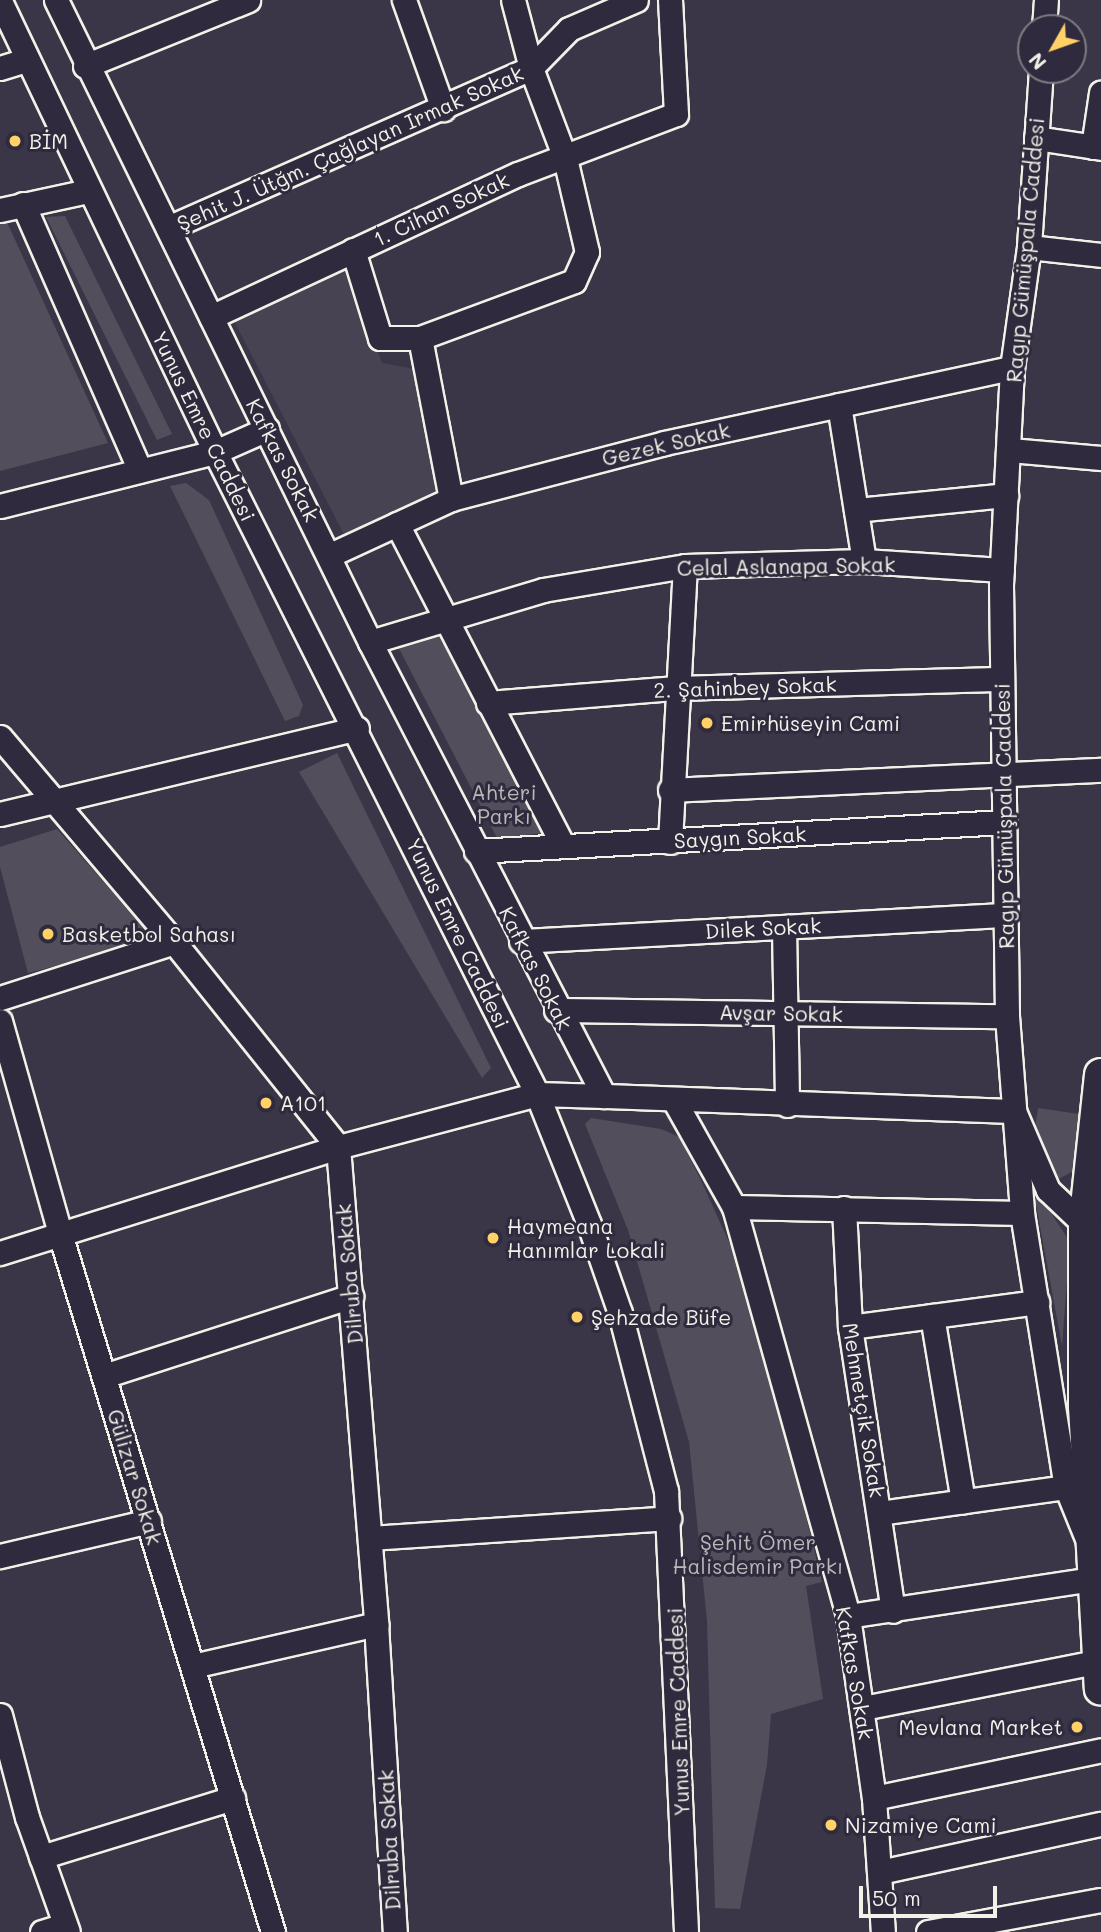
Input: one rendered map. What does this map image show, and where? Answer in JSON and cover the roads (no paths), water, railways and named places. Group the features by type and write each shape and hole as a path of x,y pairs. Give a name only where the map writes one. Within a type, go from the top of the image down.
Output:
{"main road":[{"path":"1099,1676 1085,1406 1085,1225 1101,1075"}],"street":[{"name":"Kafkas Sokak","path":"56,0 85,66 330,555 370,642 556,1010 604,1096"},
{"path":"85,66 248,0"},
{"path":"404,0 443,109"},
{"path":"353,250 380,338 420,338 574,281 587,252 565,158 531,68 513,0"},
{"name":"Şehit J. Ütğm. Çağlayan Irmak Sokak","path":"168,228 531,68 569,29 636,0"},
{"name":"1. Cihan Sokak","path":"211,317 518,174 676,114 670,0"},
{"name":"Yunus Emre Caddesi","path":"0,1 88,191 215,452 357,728 537,1094 620,1313 669,1518 686,1932"},
{"path":"0,68 27,60"},
{"name":"Ragıp Gümüşpala Caddesi","path":"1040,84 1029,247 1012,368 1002,570 1007,1016 1022,1213 1066,1487 1094,1567"},
{"path":"1036,138 1097,147 1101,93"},
{"path":"0,210 88,191"},
{"path":"23,204 140,470"},
{"path":"1029,247 1101,255"},
{"path":"420,338 451,499"},
{"name":"Gezek Sokak","path":"330,555 451,499 664,443 1012,368"},
{"path":"839,405 864,561"},
{"path":"0,506 215,452 267,429"},
{"path":"1010,450 1101,458"},
{"path":"856,510 1006,495"},
{"path":"397,524 563,846"},
{"name":"Celal Aslanapa Sokak","path":"370,642 543,590 685,566 864,561 1002,570"},
{"path":"670,842 670,790 685,566"},
{"name":"2. Şahinbey Sokak","path":"488,703 676,688 1002,679"},
{"path":"0,814 357,728"},
{"path":"0,737 174,942 338,1147"},
{"path":"670,790 1101,770"},
{"name":"Saygın Sokak","path":"476,851 1004,822"},
{"name":"Dilek Sokak","path":"521,942 1005,915"},
{"path":"784,927 787,1105"},
{"path":"0,998 174,942"},
{"name":"Avşar Sokak","path":"556,1010 1007,1016"},
{"name":"Gülizar Sokak","path":"0,1021 61,1237 273,1932"},
{"path":"0,1252 61,1237 338,1147 537,1094 675,1102 1014,1111 1048,1190 1085,1225"},
{"name":"Kafkas Sokak","path":"675,1102 734,1207 848,1616 874,1798 883,1932"},
{"name":"Dilruba Sokak","path":"338,1147 370,1538 395,1932"},
{"path":"734,1207 1022,1213"},
{"name":"Mehmetçik Sokak","path":"844,1208 850,1328 893,1611"},
{"path":"104,1377 351,1296"},
{"path":"850,1328 1037,1302"},
{"path":"932,1316 963,1501"},
{"path":"879,1513 1066,1487"},
{"path":"370,1538 669,1518"},
{"path":"0,1556 149,1521"},
{"path":"848,1616 893,1611 1094,1567"},
{"path":"193,1666 376,1623"},
{"path":"863,1708 1099,1676"},
{"path":"0,1715 41,1857 66,1928 43,1932"},
{"path":"874,1798 1101,1751"},
{"path":"41,1857 233,1798"},
{"path":"880,1872 1101,1824"},
{"path":"928,1932 1101,1900"}],"place":[{"name":"BİM","path":"15,141"},
{"name":"Emirhüseyin Cami","path":"707,723"},
{"name":"Basketbol Sahası","path":"48,934"},
{"name":"A101","path":"266,1103"},
{"name":"Haymeana Hanımlar Lokali","path":"493,1238"},
{"name":"Şehzade Büfe","path":"577,1317"},
{"name":"Mevlana Market","path":"1077,1727"},
{"name":"Nizamiye Cami","path":"831,1825"}],"park label":[{"name":"Ahteri Parkı","path":"504,804"},
{"name":"Şehit Ömer Halisdemir Parkı","path":"758,1554"}]}
